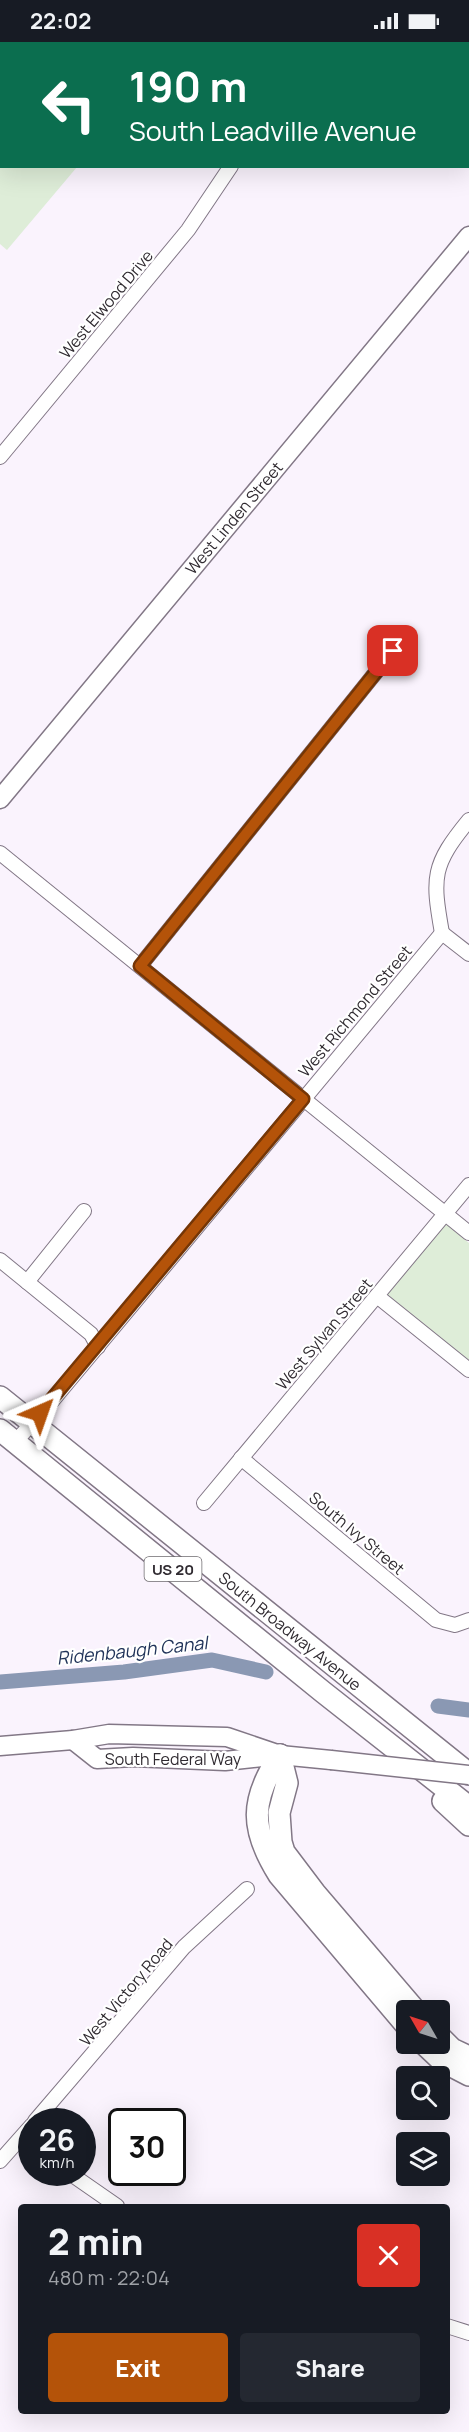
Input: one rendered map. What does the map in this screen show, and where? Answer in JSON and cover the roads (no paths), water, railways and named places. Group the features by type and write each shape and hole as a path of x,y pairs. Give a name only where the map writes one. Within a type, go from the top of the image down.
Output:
{"main road":[{"name":"South Broadway Avenue","path":"0,1397 469,1775"},
{"name":"South Broadway Avenue","path":"8,1436 323,1692 469,1807"},
{"path":"368,1726 416,1776 469,1825"},
{"path":"280,1755 287,1783 279,1813 284,1852 315,1893 407,2000"},
{"path":"280,1755 262,1781 258,1799 263,1847 279,1875 396,2013"},
{"path":"450,2047 469,2057"},
{"path":"435,2054 442,2061 469,2075"}],"street":[{"name":"West Elwood Drive","path":"0,457 188,230 230,168"},
{"name":"West Linden Street","path":"0,799 469,236"},
{"path":"140,966 393,651"},
{"path":"469,820 442,856 436,874 435,894 442,933 469,954"},
{"path":"0,853 469,1233"},
{"name":"West Richmond Street","path":"8,1436 32,1421 53,1400 442,933"},
{"name":"West Sylvan Street","path":"204,1503 469,1185"},
{"path":"27,1282 84,1211"},
{"path":"0,1260 91,1334 98,1347"},
{"path":"377,1296 469,1370"},
{"name":"South Ivy Street","path":"242,1458 436,1620 455,1625 469,1620"},
{"name":"South Federal Way","path":"0,1746 73,1740 108,1734 227,1737 280,1755"},
{"name":"South Federal Way","path":"73,1740 96,1760 174,1758 225,1761 280,1755 469,1775"},
{"name":"West Victory Road","path":"46,2108 184,1947 247,1889"},
{"path":"0,2161 18,2146"},
{"path":"88,2186 114,2204"},
{"path":"450,2327 469,2333"}],"waterway":[{"name":"Ridenbaugh Canal","path":"0,1682 124,1672 212,1660 266,1672"},
{"name":"Ridenbaugh Canal","path":"438,1706 469,1710"}]}
